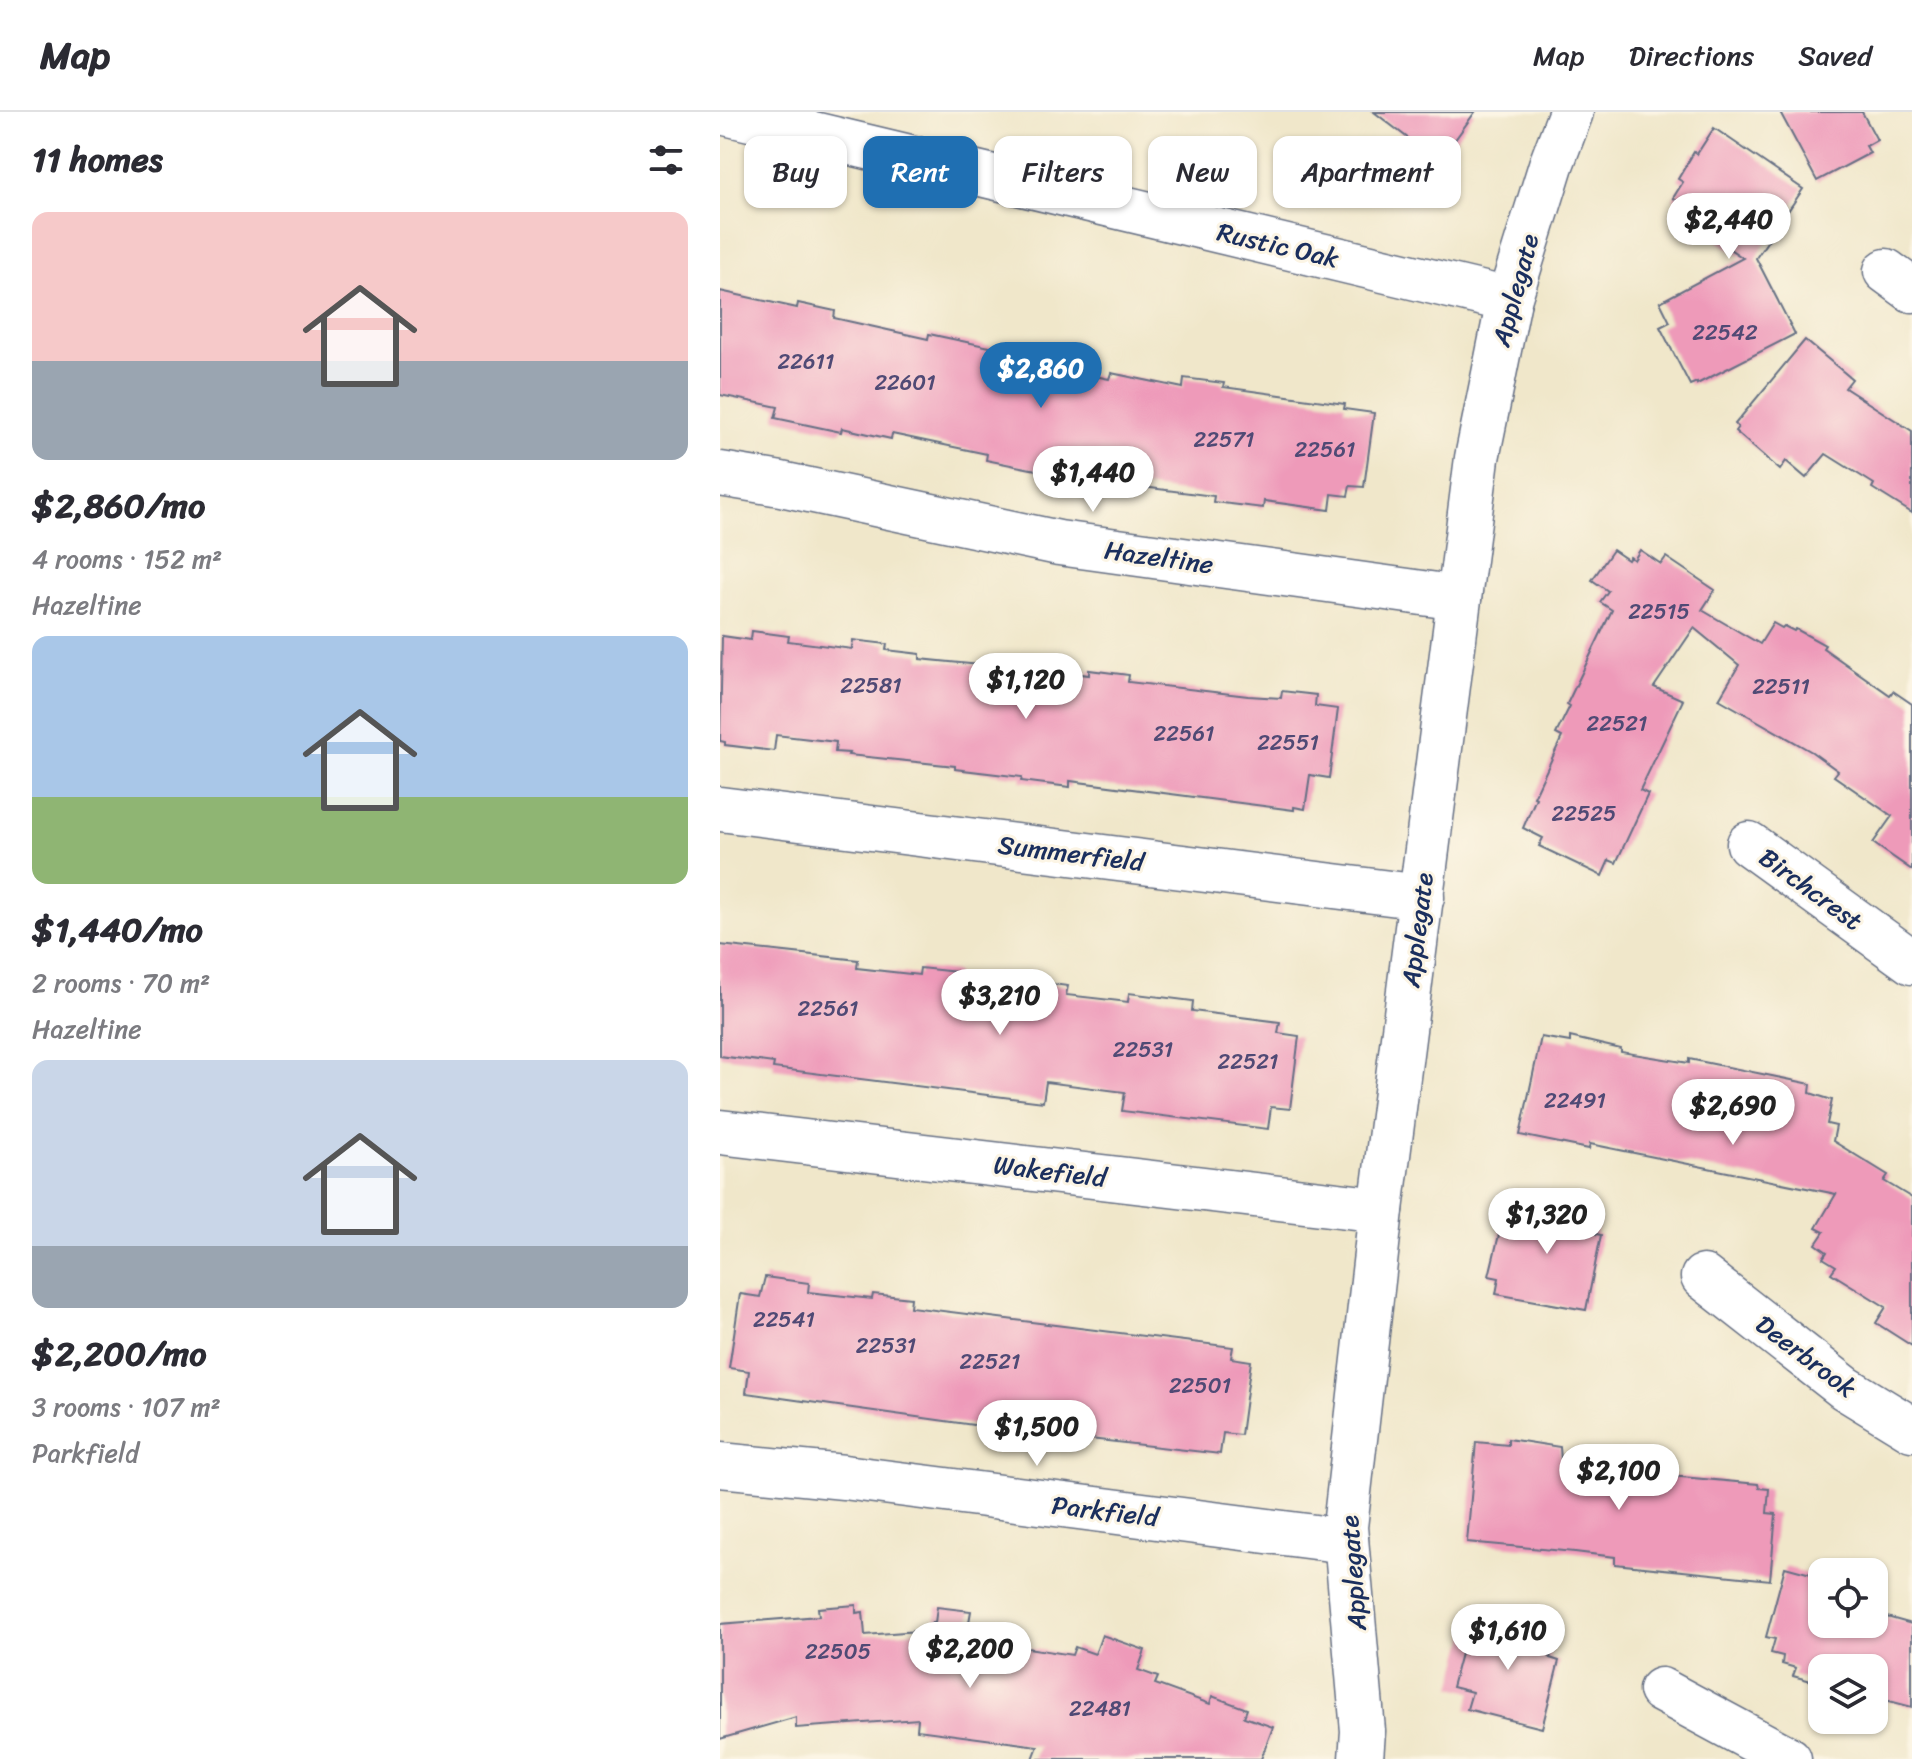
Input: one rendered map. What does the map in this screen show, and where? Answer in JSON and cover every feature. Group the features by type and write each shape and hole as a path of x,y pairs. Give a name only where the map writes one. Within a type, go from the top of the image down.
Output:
{"street":[{"name":"Rustic Oak","path":"721,112 778,119 1509,300"},
{"name":"Applegate","path":"1361,1759 1362,1717 1345,1527 1381,1210 1459,598 1477,458 1509,300 1571,112"},
{"name":"Hazeltine","path":"720,474 1059,543 1459,598"},
{"name":"Summerfield","path":"720,809 1422,897"},
{"name":"Birchcrest","path":"1749,844 1912,962"},
{"name":"Wakefield","path":"720,1132 1381,1210"},
{"name":"Deerbrook","path":"1703,1277 1845,1388 1912,1429"},
{"name":"Parkfield","path":"720,1465 844,1477 1346,1541"},
{"path":"1661,1690 1789,1759"}],"building":[{"path":"1374,112 1475,112 1458,136 1405,136"},
{"path":"1780,112 1862,112 1877,140 1866,146 1870,153 1817,181"},
{"path":"1714,128 1803,189 1756,258 1795,334 1690,385 1660,327 1670,322 1660,302 1743,258 1688,221 1693,212 1673,198 1683,182 1678,179 1694,152 1697,154"},
{"path":"720,291 797,308 798,303 835,311 834,318 928,339 929,334 1041,358 1040,364 1109,379 1111,373 1183,388 1184,378 1224,383 1223,387 1345,404 1344,409 1374,413 1364,487 1350,486 1348,496 1332,494 1330,510 1264,501 1263,508 1213,502 1214,496 1031,469 986,460 987,454 892,434 891,439 775,418 778,407 720,395"},
{"path":"1805,340 1852,379 1845,388 1912,431 1912,513 1872,488 1874,484 1826,454 1806,478 1786,461 1780,470 1735,431 1738,427 1735,424"},
{"path":"1613,550 1628,560 1630,557 1634,560 1640,550 1661,564 1666,557 1715,590 1702,610 1760,644 1773,623 1782,628 1796,629 1825,645 1823,648 1890,695 1893,691 1912,704 1912,870 1873,843 1892,816 1834,776 1838,771 1812,752 1719,699 1739,665 1694,628 1654,687 1683,700 1640,790 1648,794 1616,863 1609,860 1602,876 1539,846 1543,838 1523,828 1562,737 1556,734 1570,706 1567,704 1612,610 1600,602 1608,591 1592,580"},
{"path":"752,631 789,636 788,641 852,649 853,640 887,644 886,650 920,654 920,659 990,666 991,662 1089,675 1089,670 1129,675 1128,682 1248,696 1281,698 1282,691 1316,695 1315,706 1338,709 1329,778 1310,775 1305,809 1294,807 1294,810 1070,781 1070,787 1021,781 1022,777 955,769 955,766 848,755 835,752 836,742 776,735 774,751 725,745 720,741 722,636 751,640"},
{"path":"720,945 858,960 857,968 919,975 920,968 957,972 956,979 1022,988 1023,980 1068,986 1066,995 1128,1002 1129,993 1193,1001 1192,1011 1280,1022 1278,1033 1299,1036 1290,1109 1271,1107 1268,1129 1122,1111 1125,1092 1046,1082 1043,1102 773,1068 774,1063 720,1056"},
{"path":"1541,1037 1570,1042 1570,1037 1621,1049 1621,1052 1689,1063 1689,1059 1811,1084 1810,1093 1832,1100 1827,1124 1836,1126 1833,1141 1888,1175 1884,1181 1912,1198 1912,1346 1876,1323 1886,1307 1831,1273 1836,1266 1823,1258 1827,1252 1816,1244 1824,1232 1816,1228 1836,1194 1590,1144 1589,1149 1520,1135"},
{"path":"1529,1204 1600,1218 1596,1234 1601,1235 1586,1310 1496,1294 1499,1278 1489,1276 1505,1210 1528,1215"},
{"path":"765,1277 809,1283 808,1292 872,1299 873,1294 911,1298 910,1307 1233,1347 1231,1358 1251,1361 1241,1435 1223,1433 1220,1454 1002,1429 746,1393 749,1371 729,1368 740,1294 760,1297"},
{"path":"1508,1439 1560,1447 1561,1460 1661,1469 1660,1475 1758,1484 1759,1488 1769,1489 1767,1513 1776,1514 1770,1580 1615,1564 1615,1557 1467,1542 1476,1442 1508,1445"},
{"path":"1785,1567 1808,1573 1808,1638 1888,1638 1888,1617 1912,1624 1912,1707 1888,1701 1888,1654 1808,1654 1808,1680 1793,1676 1796,1668 1782,1664 1783,1656 1771,1653 1775,1639 1766,1637"},
{"path":"856,1605 856,1613 863,1612 865,1635 931,1630 937,1607 971,1611 968,1628 1004,1633 1003,1644 1072,1655 1075,1647 1095,1654 1102,1635 1145,1650 1138,1670 1158,1677 1155,1684 1210,1704 1212,1696 1247,1709 1244,1717 1273,1727 1261,1759 1033,1759 1038,1746 917,1730 918,1719 796,1728 796,1717 720,1739 720,1624 819,1616 818,1608"},
{"path":"1498,1621 1556,1635 1550,1658 1559,1661 1542,1728 1467,1709 1472,1692 1452,1687 1471,1624 1496,1630"}]}
